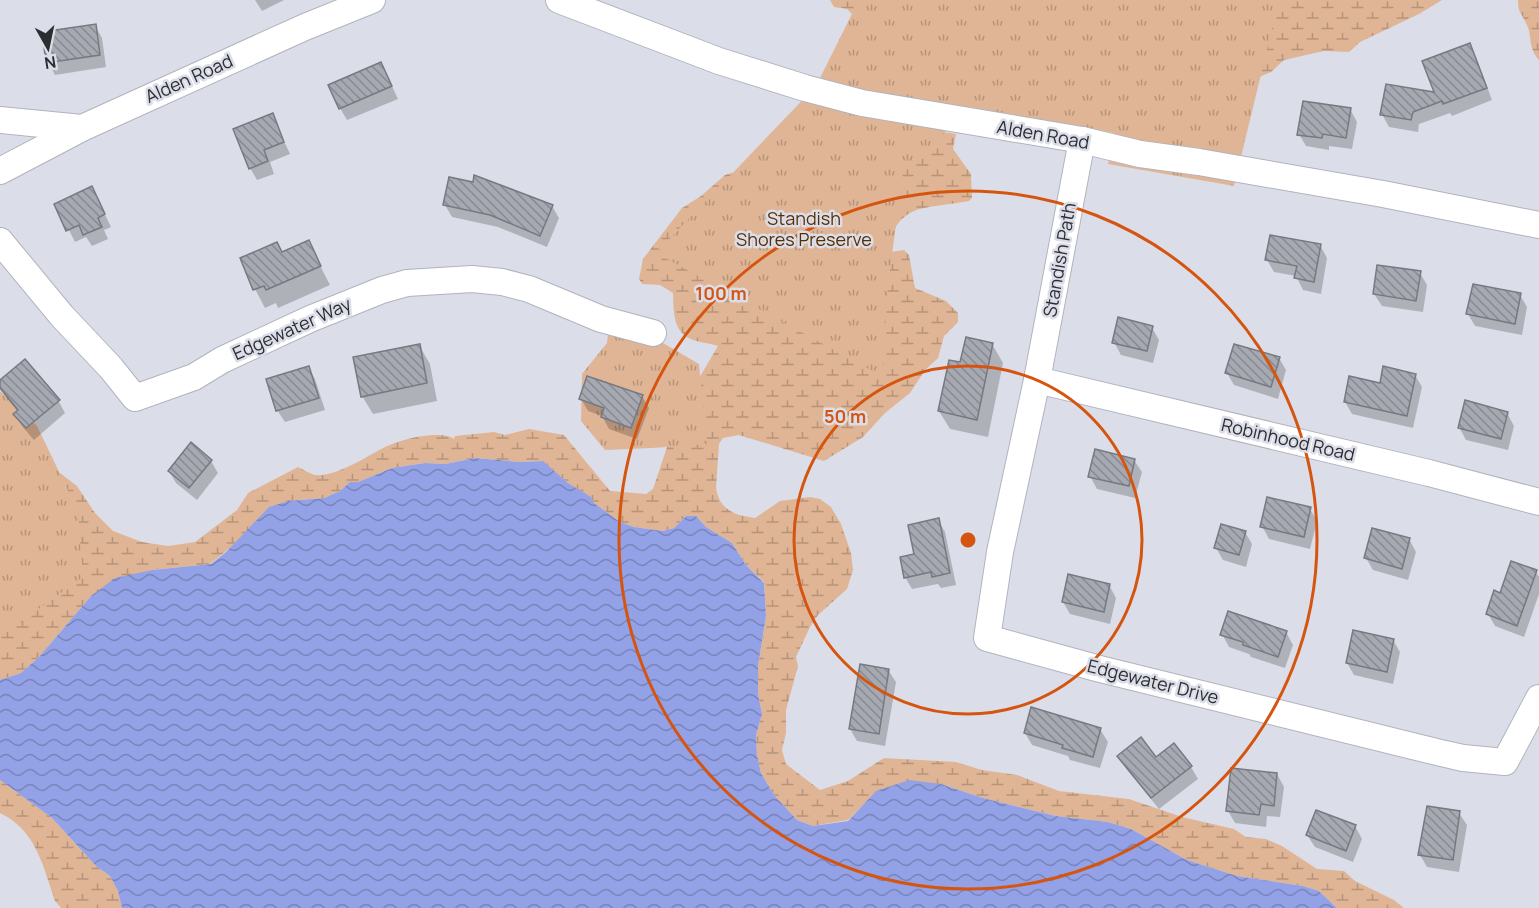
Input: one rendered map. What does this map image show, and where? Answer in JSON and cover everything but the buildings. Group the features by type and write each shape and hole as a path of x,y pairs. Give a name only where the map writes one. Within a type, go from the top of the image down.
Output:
{"street":[{"name":"Alden Road","path":"0,171 82,128 295,31 372,0"},
{"name":"Alden Road","path":"559,0 719,61 833,96 890,109 1082,140 1140,154 1383,194 1539,225"},
{"path":"0,120 82,128"},
{"name":"Standish Path","path":"1037,380 1082,140"},
{"name":"Edgewater Way","path":"0,241 62,316 111,368 135,398 194,377 222,360 310,320 382,290 407,283 472,279 502,282 529,289 601,319 653,333"},
{"name":"Robinhood Road","path":"1037,380 1429,473 1539,502"},
{"name":"Edgewater Drive","path":"1037,380 1000,552 987,638 1143,680 1477,760 1505,762 1539,698"}],"green space":[{"path":"830,0 1442,0 1419,14 1360,42 1349,52 1324,51 1284,60 1271,72 1245,83 875,38 847,9 834,7"},
{"name":"Standish Shores Preserve","path":"859,0 1279,0 1234,186 1108,164 1114,133 970,107 903,173 888,284 882,376 656,253 816,86"},
{"path":"1518,0 1539,0 1539,60 1533,50 1528,28 1519,10"},
{"name":"Standish Shores Preserve","path":"920,128 956,134 953,149 971,174 972,198 969,201 912,212 898,224 892,234 891,252 904,250 909,255 915,288 946,301 958,313 958,322 944,336 938,358 925,370 910,393 885,413 863,437 824,461 739,435 723,438 719,444 716,488 725,507 735,513 755,518 780,501 810,497 820,499 831,507 841,524 851,553 853,570 847,589 818,615 796,657 798,666 786,710 786,733 782,750 786,764 820,790 848,781 884,758 956,762 982,770 1017,775 1059,791 1129,799 1182,817 1234,829 1246,837 1266,839 1282,846 1317,869 1344,871 1355,881 1394,900 1404,908 1337,908 1319,891 1303,886 1237,876 1187,860 1131,829 1108,822 1056,816 983,798 941,784 877,791 848,820 813,826 797,820 774,795 761,773 757,756 756,735 762,714 758,694 758,666 766,616 764,582 746,565 732,543 706,527 696,516 686,516 674,528 663,531 634,527 620,522 542,461 520,462 475,458 445,464 425,463 392,468 358,482 350,482 340,491 324,498 288,501 210,564 152,570 91,596 39,657 21,673 0,680 0,489 37,469 60,473 77,486 95,513 113,531 142,542 168,546 195,542 237,510 248,493 298,467 315,475 333,473 391,444 423,436 443,435 454,439 455,436 494,432 505,435 529,429 564,435 610,491 646,494 653,489 682,402 718,346 693,340 681,332 676,321 673,293 660,285 642,284 639,279 643,259 682,208 701,196 725,175 761,164"},
{"path":"609,325 656,339 699,364 707,444 605,450 581,421 582,374 607,343"},
{"path":"0,391 37,426 78,511 83,577 0,637"},
{"path":"0,780 52,818 96,866 110,876 118,891 122,908 61,908 55,901 42,862 30,839 12,820 0,813"}],"water":[{"path":"475,458 520,462 543,461 620,522 634,527 663,531 674,528 686,516 696,516 706,527 732,543 746,565 764,583 766,616 758,666 758,694 762,714 756,735 757,756 761,773 774,795 797,820 813,826 848,821 876,791 909,780 941,784 983,798 1056,816 1108,822 1131,829 1187,860 1237,876 1303,886 1319,891 1337,908 122,908 118,891 110,876 96,866 52,818 0,780 0,680 21,673 39,657 91,596 115,578 152,570 211,564 226,552 269,507 288,501 324,498 340,491 350,482 358,482 392,468 425,463 445,464"}]}
